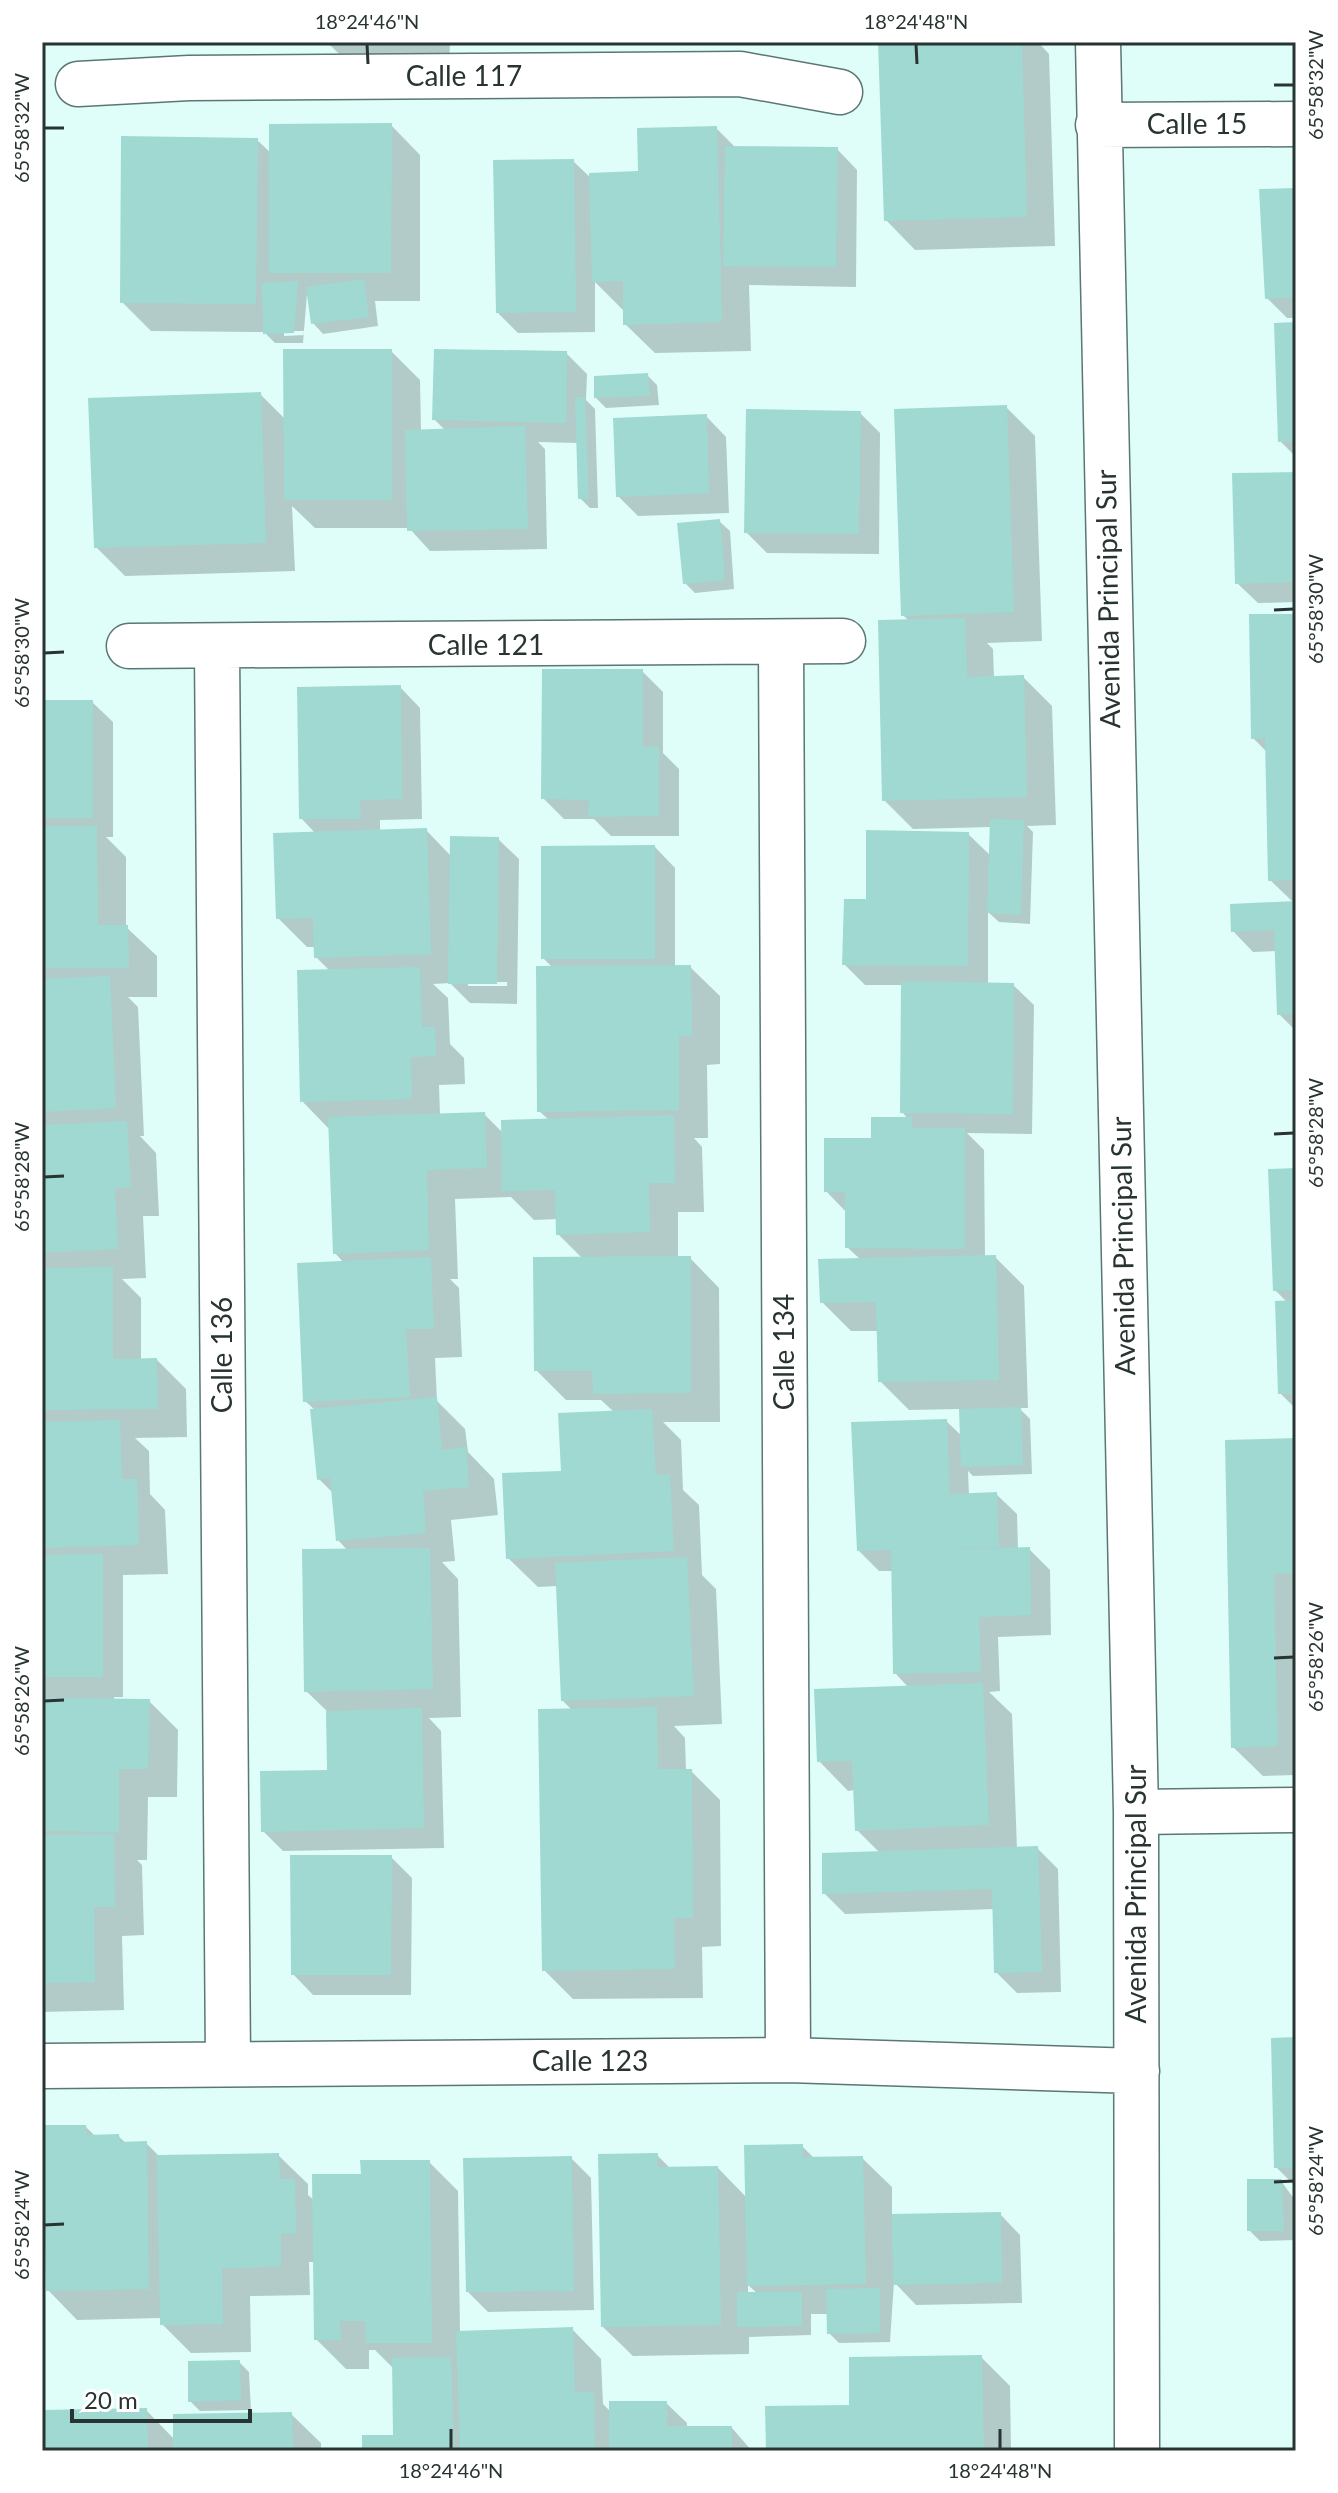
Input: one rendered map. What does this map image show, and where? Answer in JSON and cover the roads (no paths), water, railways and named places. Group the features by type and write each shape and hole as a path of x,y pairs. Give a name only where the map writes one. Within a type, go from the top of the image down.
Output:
{"street":[{"name":"Avenida Principal Sur","path":"1098,42 1136,1812 1137,2451"},
{"name":"Calle 117","path":"78,84 189,60 740,58 840,92"},
{"name":"Calle 15","path":"1098,125 1296,124"},
{"name":"Calle 121","path":"129,646 781,644 843,641"},
{"name":"Calle 134","path":"781,644 788,2060"},
{"name":"Calle 136","path":"217,647 228,2063"},
{"path":"1136,1812 1296,1810"},
{"name":"Calle 123","path":"42,2066 788,2060 1137,2071"}]}
